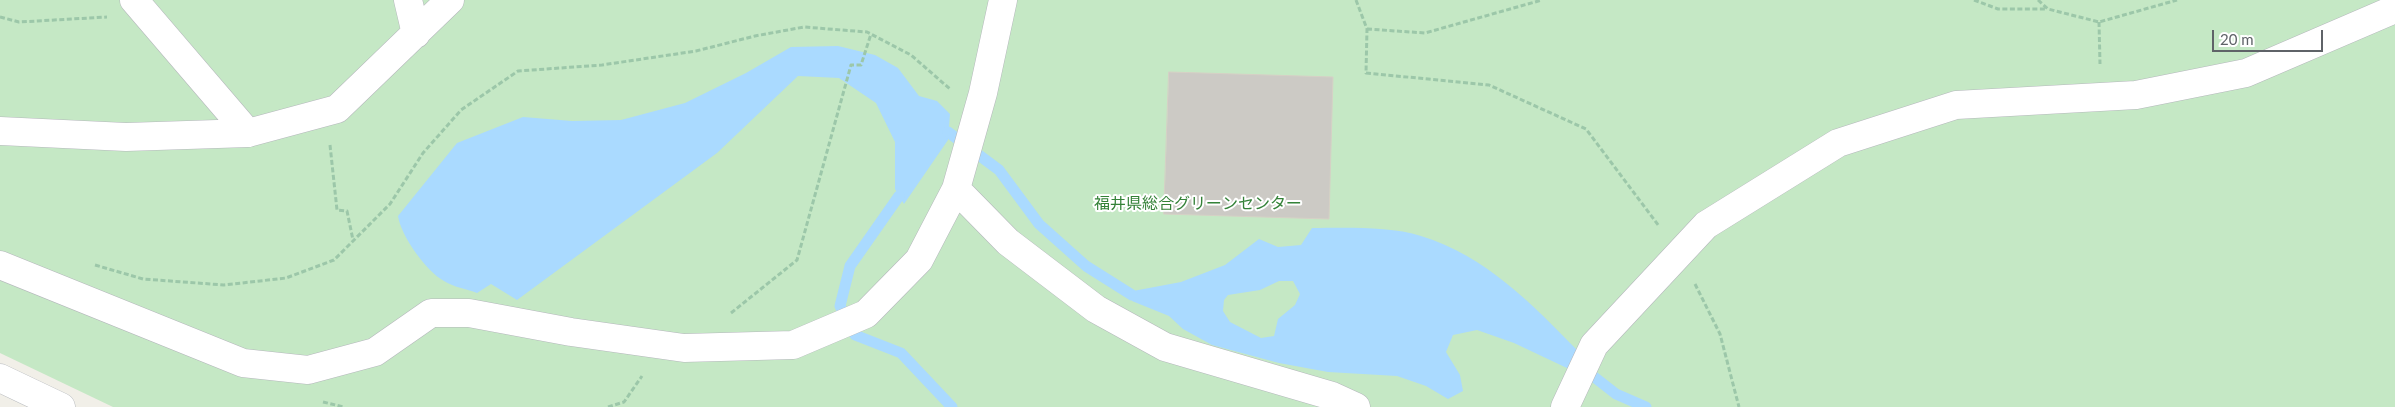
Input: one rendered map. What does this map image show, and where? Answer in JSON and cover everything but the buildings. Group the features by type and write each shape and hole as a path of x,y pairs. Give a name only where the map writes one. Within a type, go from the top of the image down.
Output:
{"street":[{"path":"408,0 416,34"},
{"path":"0,131 126,137 248,133 337,110 450,0"},
{"path":"0,265 243,363 308,370 375,352 431,313 468,313 571,332 684,348 793,345 866,314 919,260 956,189 976,116 1003,0"},
{"path":"138,4 248,133"},
{"path":"1565,407 1594,345 1706,225 1838,143 1956,105 2136,95 2246,73 2395,9"},
{"path":"956,189 1008,242 1096,309 1165,347 1332,396 1356,407"},
{"path":"0,378 61,407"}],"path":[{"path":"1356,0 1367,30 1366,72 1488,85 1586,129 1680,254 1720,334 1739,407"},
{"path":"1367,30 1425,32 1542,0"},
{"path":"1974,0 1998,8 2048,9 2099,22 2176,0"},
{"path":"2038,0 2048,9"},
{"path":"0,17 20,22 101,17 138,4"},
{"path":"2099,22 2101,96"},
{"path":"88,263 143,279 224,285 286,278 334,260 390,204 423,153 460,110 518,71 602,64 696,51 755,36 804,27 871,34 911,55 976,116"},
{"path":"727,316 797,260 851,65 861,65 871,34"},
{"path":"326,112 337,210 347,211 353,241"},
{"path":"608,407 624,402 639,380 657,344"}],"green space":[{"name":"福井県総合グリーンセンター","path":"0,0 2395,0 2395,407 113,407 0,353"}],"water":[{"path":"838,46 875,55 898,68 919,96 937,101 950,114 948,140 904,204 895,189 895,142 876,103 839,78 798,76 717,153 517,300 491,284 477,293 444,281 415,252 400,224 398,216 457,143 523,117 572,121 621,120 685,103 746,73 791,47"},
{"path":"1312,228 1367,228 1408,233 1445,245 1466,256 1507,283 1578,351 1569,369 1514,343 1477,330 1453,335 1446,352 1460,375 1463,391 1448,399 1426,386 1397,376 1328,372 1279,363 1212,345 1183,329 1169,316 1132,301 1133,291 1181,282 1225,265 1259,239 1278,247 1301,245","holes":["1279,281 1293,281 1300,294 1295,305 1278,319 1274,336 1261,338 1230,322 1223,311 1224,300 1228,295 1260,290"]}],"waterway":[{"path":"948,132 999,170 1039,224 1086,266 1132,295"},
{"path":"899,196 850,266 840,306 855,335 901,353 952,407"},
{"path":"1584,369 1616,394 1646,407"}]}
